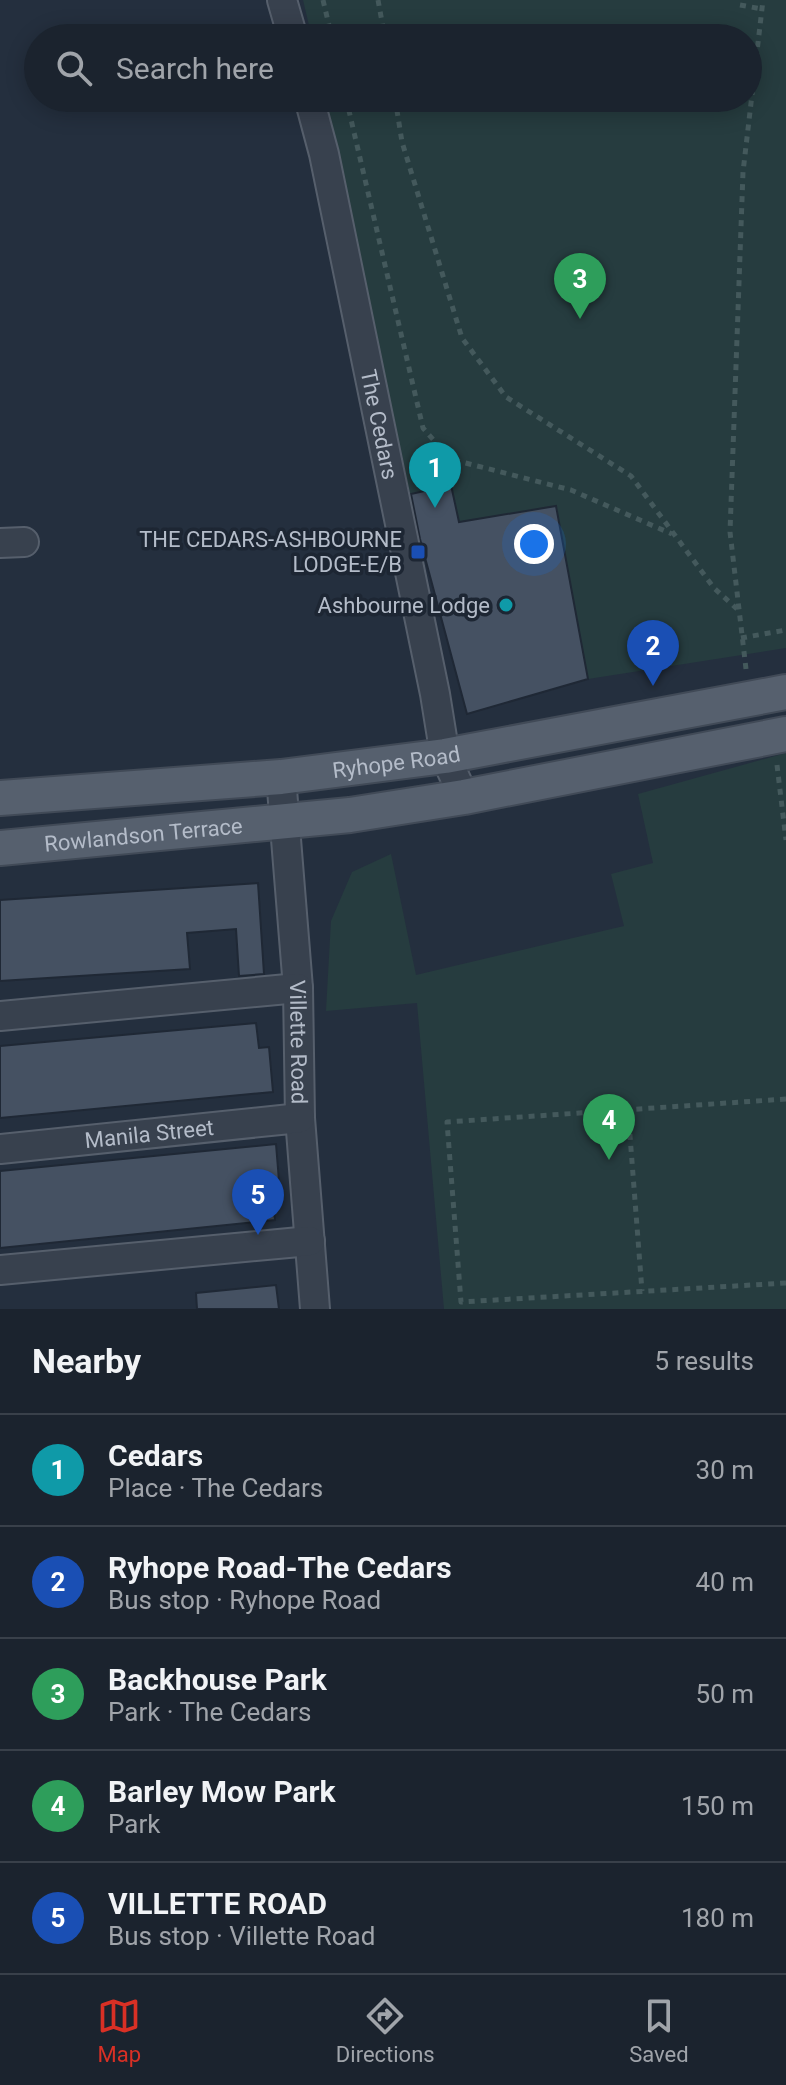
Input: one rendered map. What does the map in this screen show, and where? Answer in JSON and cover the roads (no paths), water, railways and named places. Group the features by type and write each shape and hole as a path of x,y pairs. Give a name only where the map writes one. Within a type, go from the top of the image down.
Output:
{"main road":[{"name":"Ryhope Road","path":"0,798 281,777 445,756 786,692"},
{"name":"Ryhope Road","path":"285,822 464,797 779,736"},
{"name":"Rowlandson Terrace","path":"0,848 285,822"}],"street":[{"path":"282,0 289,24"},
{"name":"The Cedars","path":"312,112 435,694 445,756 464,797"},
{"name":"Villette Road","path":"281,777 298,988 300,1118 315,1309"},
{"path":"0,1016 298,988"},
{"name":"Manila Street","path":"0,1149 300,1118"},
{"path":"0,1270 310,1241"}],"place":[{"name":"Backhouse Park","path":"580,319"},
{"name":"Cedars","path":"435,508"},
{"name":"THE CEDARS-ASHBOURNE LODGE-E/B","path":"418,552"},
{"name":"Ashbourne Lodge","path":"506,605"},
{"name":"Ryhope Road-The Cedars","path":"653,686"},
{"name":"Barley Mow Park","path":"609,1160"},
{"name":"VILLETTE ROAD","path":"258,1235"}]}
